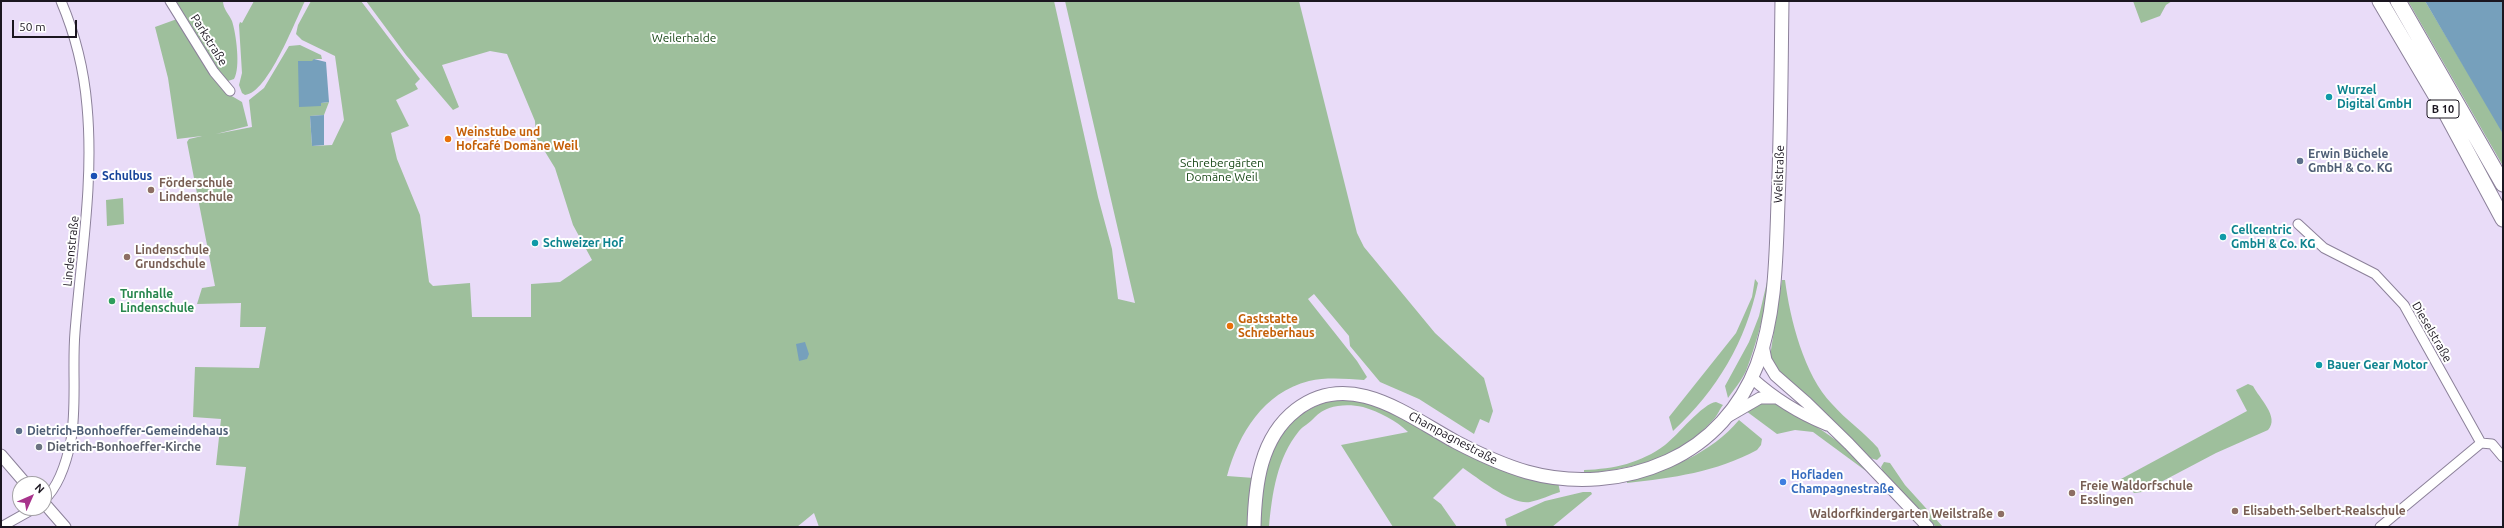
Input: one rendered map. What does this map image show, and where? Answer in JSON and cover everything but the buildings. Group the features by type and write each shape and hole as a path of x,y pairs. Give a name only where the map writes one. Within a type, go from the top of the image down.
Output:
{"highway":[{"name":"B 10","path":"2380,1 2446,113 2503,218"},
{"name":"B 10","path":"2398,1 2503,184"}],"main road":[{"name":"Weilstraße","path":"1752,378 1763,345 1772,301 1777,231 1782,1"},
{"name":"Champagnestraße","path":"1254,527 1260,471 1274,434 1283,422 1301,406 1328,395 1351,394 1374,398 1398,409 1459,444 1504,464 1542,475 1580,480 1618,477 1663,463 1696,445 1747,398 1752,378"}],"street":[{"name":"Lindenstraße","path":"52,490 62,470 72,436 75,334 89,176 89,123 83,76 73,34 60,1"},
{"name":"Parkstraße","path":"170,1 214,72 230,90"},
{"name":"Dieselstraße","path":"2298,224 2324,248 2375,274 2404,305 2481,443"},
{"name":"Weilstraße","path":"1763,345 1768,366 1785,386 1808,403 1928,527"},
{"name":"Weilstraße","path":"1752,378 1779,399 1811,418 1831,427"},
{"path":"1752,378 1785,386"},
{"path":"1747,398 1764,397 1779,399"},
{"path":"2380,527 2481,443 2492,444 2503,457"},
{"path":"1,455 19,476"},
{"path":"52,513 65,527"},
{"path":"1,527 21,516"}],"green space":[{"path":"174,1 223,1 225,9 232,21 235,34 237,67 234,79 228,81 224,80"},
{"path":"254,1 305,1 288,39 271,70 263,82 254,91 245,95 242,93 239,85 242,73 239,25 240,22 242,23"},
{"path":"311,1 361,1 420,79 415,84 418,89 396,100 409,126 391,133 397,159 420,215 429,282 433,286 470,283 472,317 531,317 531,284 560,282 592,260 573,225 555,168 536,137 535,121 507,54 490,51 442,65 459,107 453,110 406,55 366,1 1054,1 1098,197 1112,249 1118,299 1135,303 1065,1 1299,1 1357,233 1364,247 1435,333 1484,378 1493,411 1489,423 1480,419 1474,434 1419,399 1380,382 1350,346 1349,336 1314,294 1308,299 1357,361 1367,377 1364,380 1323,379 1309,381 1278,395 1255,417 1238,445 1227,476 1254,478 1250,527 819,527 814,513 797,527 238,527 246,467 216,465 221,419 193,417 195,367 259,368 266,327 240,327 241,303 197,304 202,288 215,286 187,142 189,139 202,136 177,139 168,78 155,27 177,19 230,95 242,102 248,126 216,134 252,127 249,100 264,88 289,46 300,45 321,55 322,59 314,59 321,106 321,103 329,102 324,115 310,116 312,146 332,145 344,120 335,56 302,40 296,34 298,25"},
{"path":"2133,1 2172,1 2166,5 2160,16 2141,23"},
{"path":"2408,1 2425,1 2499,125 2503,134 2503,166"},
{"path":"123,198 124,224 107,226 106,200"},
{"path":"1755,279 1758,283 1753,305 1746,325 1728,364 1703,399 1673,431 1669,417 1736,333 1752,297"},
{"path":"1782,280 1785,280 1787,295 1800,346 1814,378 1822,392 1832,404 1878,448 1881,456 1877,460 1870,458 1832,419 1777,373 1770,356"},
{"path":"1767,282 1767,298 1753,353 1744,375 1728,398 1725,386 1749,342 1759,316"},
{"path":"2248,384 2253,386 2270,414 2272,419 2268,430 2216,453 2142,492 2134,493 2121,479 2247,411 2236,390"},
{"path":"1338,399 1368,402 1558,482 1560,492 1534,501 1522,502 1495,490 1463,468 1433,498 1441,504 1457,527 1393,527 1341,445 1408,432 1393,420 1375,411 1363,407 1343,405 1320,413 1301,429 1292,442 1285,453 1277,477 1269,527 1259,527 1263,484 1274,446 1284,430 1298,417 1315,406"},
{"path":"1716,402 1723,405 1714,419 1700,433 1670,453 1655,460 1638,465 1584,474 1584,470 1627,464 1637,461 1656,451 1670,441 1704,408"},
{"path":"1774,402 1811,423 1840,443 1861,462 1866,471 1813,432 1795,430 1777,434 1746,411 1755,403"},
{"path":"1739,420 1762,439 1761,445 1757,450 1742,458 1710,469 1661,479 1627,483 1627,480 1659,471 1689,459 1716,442"},
{"path":"1884,462 1890,463 1905,485 1943,527 1936,527 1884,474 1881,467"},
{"path":"1583,492 1591,492 1592,494 1552,527 1507,527 1505,519 1545,501"}],"water":[{"path":"2425,1 2503,1 2503,134"},
{"path":"314,59 326,62 329,102 321,103 321,106 299,107 298,61 312,61"},
{"path":"324,115 324,145 312,146 310,116"},
{"path":"805,342 809,354 807,359 799,361 796,344"}],"place":[{"name":"Wurzel Digital GmbH","path":"2329,97"},
{"name":"Weinstube und Hofcafé Domäne Weil","path":"448,139"},
{"name":"Erwin Büchele GmbH & Co. KG","path":"2300,161"},
{"name":"Schulbus","path":"94,176"},
{"name":"Förderschule Lindenschule","path":"151,190"},
{"name":"Cellcentric GmbH & Co. KG","path":"2223,237"},
{"name":"Schweizer Hof","path":"535,243"},
{"name":"Lindenschule Grundschule","path":"127,257"},
{"name":"Turnhalle Lindenschule","path":"112,301"},
{"name":"Gaststatte Schreberhaus","path":"1230,326"},
{"name":"Bauer Gear Motor","path":"2319,365"},
{"name":"Dietrich-Bonhoeffer-Gemeindehaus","path":"19,431"},
{"name":"Dietrich-Bonhoeffer-Kirche","path":"39,447"},
{"name":"Hofladen Champagnestraße","path":"1783,482"},
{"name":"Freie Waldorfschule Esslingen","path":"2072,493"},
{"name":"Elisabeth-Selbert-Realschule","path":"2235,511"},
{"name":"Waldorfkindergarten Weilstraße","path":"2001,514"}],"park label":[{"name":"Weilerhalde","path":"684,38"},
{"name":"Schrebergärten Domäne Weil","path":"1222,170"}]}
